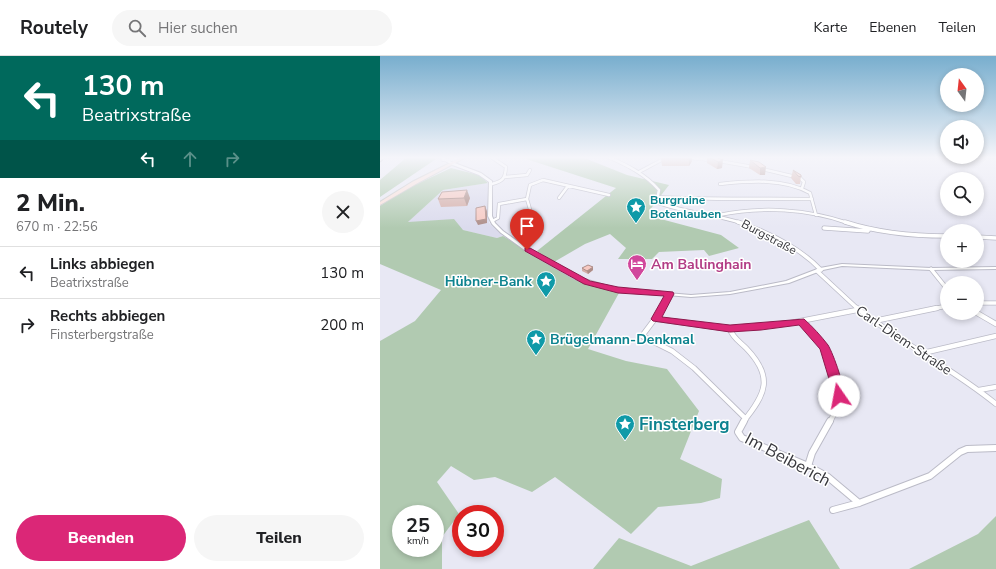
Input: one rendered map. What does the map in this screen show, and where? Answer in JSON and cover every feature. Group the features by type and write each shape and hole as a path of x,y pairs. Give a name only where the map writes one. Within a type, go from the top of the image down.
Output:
{"main road":[{"path":"380,204 417,181"}],"street":[{"path":"489,181 492,184 490,209 492,221 502,232 576,278 618,290 691,296 736,292 788,282 833,266 852,264 931,269 996,268"},
{"path":"492,184 502,181"},
{"path":"534,224 527,199 530,185 539,181"},
{"path":"547,181 609,195"},
{"path":"652,181 659,190 658,197 704,200 746,198 812,199"},
{"path":"802,188 803,181"},
{"path":"720,184 742,182 802,188 810,194 816,214"},
{"path":"559,198 568,186"},
{"name":"Burgstraße","path":"658,197 658,202 661,204 718,215 740,221 766,233 809,258 819,271"},
{"path":"492,221 498,218 498,204 527,199"},
{"path":"718,215 763,211 816,214 872,230"},
{"path":"824,228 872,230 905,235 940,236"},
{"path":"984,237 996,238"},
{"path":"931,269 940,280"},
{"name":"Carl-Diem-Straße","path":"819,271 838,294 857,310 979,390 996,404"},
{"path":"670,294 656,319 642,336 672,351 694,368 746,418"},
{"path":"984,303 996,303"},
{"path":"874,321 940,307"},
{"path":"656,319 730,329 761,327 857,310"},
{"path":"984,317 996,324"},
{"path":"801,321 811,330 825,348 839,396 834,414 812,452 808,466"},
{"name":"Im Beiberich","path":"730,329 731,334 754,357 762,369 764,379 764,388 758,405 740,426 738,432 742,438 808,466 828,477 859,503"},
{"path":"923,353 996,336"},
{"path":"979,390 996,387"},
{"path":"834,510 859,503 930,476 960,452 967,449 996,448"}],"shaded area":[{"path":"488,183 489,223 503,236 497,238 463,230 408,222 443,190"}],"green space":[{"path":"380,181 404,181 380,197"},
{"path":"423,181 486,181 488,183 443,190 408,222 454,219 463,230 497,238 503,236 574,279 619,293 588,349 626,361 667,369 699,411 680,459 722,479 720,498 701,503 658,507 631,534 555,477 532,492 495,477 474,480 451,466 437,482 453,505 452,523 444,534 444,505 392,505 392,557 442,557 442,569 380,569 380,341 415,321 441,290 380,264 380,206 404,190"},
{"path":"594,181 652,181 669,185 649,211 657,218 721,235 739,248 709,256 704,250 659,252 652,259 618,259 626,248 610,234 585,244 554,262 537,251 616,188"},
{"path":"996,516 996,569 909,569 978,534"},
{"path":"809,520 840,569 593,569 619,538 691,566"}],"building":[{"path":"467,190 464,198 438,199 442,192"},
{"path":"485,206 486,219 476,221 476,208"},
{"path":"588,265 593,267 587,271 582,268"}],"place":[{"name":"Burgruine Botenlauben","path":"636,224"},
{"name":"Am Ballinghain","path":"637,281"},
{"name":"Hübner-Bank","path":"546,298"},
{"name":"Brügelmann-Denkmal","path":"536,356"},
{"name":"Finsterberg","path":"625,441"}],"route":[{"path":"527,250 576,278 587,282 618,290 670,294 656,319 730,329 761,327 801,321 811,330 825,348 839,396"}]}
